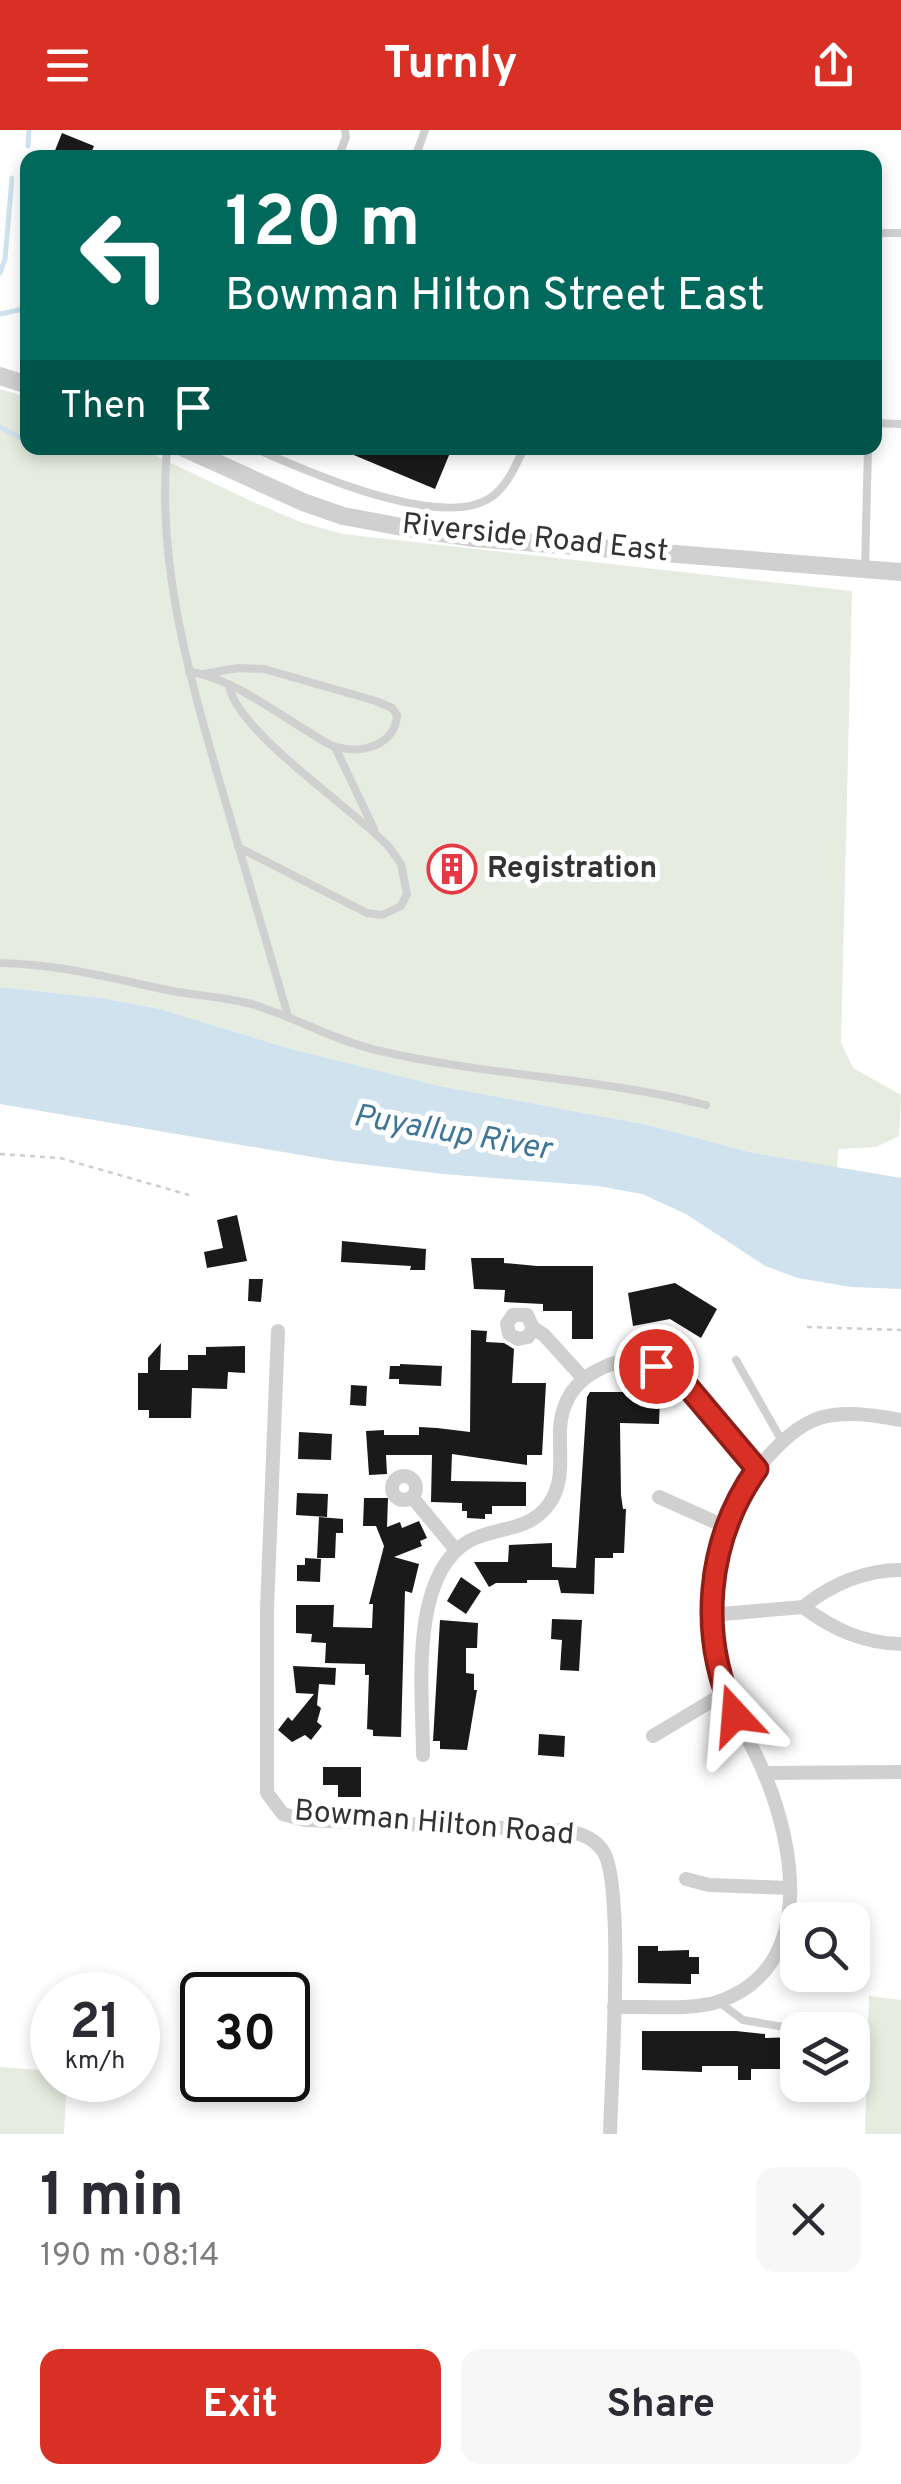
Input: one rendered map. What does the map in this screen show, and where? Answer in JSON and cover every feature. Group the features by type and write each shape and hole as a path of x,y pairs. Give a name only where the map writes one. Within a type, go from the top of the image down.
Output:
{"street":[{"name":"Riverside Road East","path":"216,455 344,516 402,527 474,538 901,572"},
{"path":"533,1328 544,1334 583,1378"},
{"name":"Bowman Hilton Road","path":"278,1332 266,1609 267,1793 283,1814 305,1820 556,1830 589,1837 606,1855 610,1871 614,2007 610,2134"},
{"path":"423,1755 425,1621 434,1585 456,1550 480,1536 530,1522 548,1506 559,1485 564,1406 583,1378 605,1366 625,1362 650,1365 682,1380 757,1469"},
{"path":"614,2007 719,2002 754,1981 774,1958 788,1923 790,1888 785,1840 764,1773 725,1693 711,1615 716,1562 726,1527 757,1469 795,1428 844,1412 901,1420"},
{"path":"412,1497 456,1550"},
{"path":"658,1497 726,1527"},
{"path":"711,1615 803,1607 850,1578 901,1570"},
{"path":"803,1607 840,1631 877,1642 901,1644"},
{"path":"653,1736 725,1693"},
{"path":"764,1773 901,1772"},
{"path":"686,1879 709,1886 790,1888"}],"lane":[{"path":"166,455 166,559 189,672 288,1017"},
{"path":"271,455 357,490 451,507 489,499 521,455"},
{"path":"864,569 868,455"},
{"path":"189,672 230,686 335,747 364,748 386,740 395,730 397,715 384,704 264,669 238,668 204,674"},
{"path":"230,686 238,707 258,730 308,778 376,833 401,864 406,894 401,906 382,915 368,913 238,846"},
{"path":"335,747 376,833"},
{"path":"0,963 66,967 252,1004 375,1050 650,1091 706,1105"},
{"path":"736,1360 782,1442"},
{"path":"719,2002 743,2020 780,2026"}],"path":[{"path":"0,1154 60,1158 188,1195"},
{"path":"807,1327 901,1330"}],"shaded area":[{"path":"0,389 20,395 20,455 154,455 303,523 343,534 852,591 841,1043 853,1068 901,1095 899,1136 876,1147 838,1149 837,1168 753,1153 648,1125 440,1086 291,1049 160,1009 0,987"},
{"path":"869,1996 901,2000 901,2134 865,2134 866,2102 870,2102"},
{"path":"0,2067 30,2069 30,2102 66,2102 64,2134 0,2134"}],"water":[{"name":"Puyallup River","path":"0,987 160,1009 291,1049 440,1086 648,1125 753,1153 901,1178 901,1289 851,1287 798,1278 765,1266 686,1214 642,1194 598,1186 336,1161 0,1104"}],"building":[{"path":"62,133 94,146 92,150 55,150"},
{"path":"354,455 449,455 435,489"},
{"path":"237,1215 247,1261 207,1268 204,1252 223,1248 217,1220"},
{"path":"342,1241 426,1249 425,1270 341,1262"},
{"path":"471,1258 504,1258 504,1263 537,1266 593,1266 593,1339 572,1339 572,1311 543,1311 543,1304 504,1302 505,1290 474,1289"},
{"path":"249,1279 263,1279 261,1302 248,1301"},
{"path":"675,1283 717,1309 701,1338 670,1319 633,1326 628,1293"},
{"path":"471,1330 487,1331 486,1342 504,1343 514,1349 512,1383 546,1383 542,1455 527,1455 527,1465 452,1454 451,1481 526,1482 526,1506 492,1506 492,1514 485,1514 485,1519 467,1518 462,1503 431,1502 432,1455 386,1455 387,1474 369,1475 366,1431 419,1435 419,1427 470,1432"},
{"path":"161,1343 160,1370 188,1370 188,1355 206,1355 206,1347 245,1346 245,1373 228,1372 227,1389 192,1388 191,1418 149,1418 149,1410 138,1410 138,1373 148,1373 148,1358"},
{"path":"390,1366 442,1366 441,1386 399,1384 399,1379 389,1379"},
{"path":"351,1385 367,1386 366,1406 350,1405"},
{"path":"630,1387 655,1388 655,1397 660,1397 659,1424 620,1423 621,1495 626,1509 624,1553 613,1553 613,1558 595,1558 594,1594 561,1593 558,1580 496,1583 489,1587 474,1562 508,1562 509,1545 552,1543 552,1567 576,1568 587,1397 590,1392 630,1392"},
{"path":"299,1432 332,1434 331,1460 298,1459"},
{"path":"297,1493 328,1494 327,1517 296,1515"},
{"path":"364,1498 388,1498 387,1527 400,1522 402,1528 419,1521 427,1538 420,1541 422,1546 394,1557 419,1564 412,1593 405,1591 401,1737 373,1736 373,1730 367,1729 369,1675 365,1675 365,1664 325,1663 326,1643 311,1642 312,1634 296,1633 296,1605 334,1605 333,1627 372,1628 373,1604 369,1604 384,1546 376,1526 363,1526"},
{"path":"319,1517 343,1519 343,1533 336,1533 335,1558 317,1558"},
{"path":"305,1558 321,1559 320,1582 297,1581 297,1565 305,1565"},
{"path":"461,1577 481,1591 466,1614 447,1601"},
{"path":"552,1619 582,1620 579,1671 560,1670 562,1640 551,1639"},
{"path":"440,1620 478,1623 477,1648 466,1648 466,1673 474,1674 477,1690 467,1750 440,1749 440,1741 433,1741"},
{"path":"293,1666 336,1668 335,1685 319,1684 317,1705 321,1708 317,1722 322,1726 311,1740 305,1735 292,1742 278,1730 288,1717 292,1721 314,1694 296,1693"},
{"path":"539,1734 565,1736 564,1757 538,1755"},
{"path":"323,1767 361,1767 361,1797 338,1797 338,1785 323,1785"},
{"path":"638,1946 658,1946 658,1951 689,1950 689,1957 699,1957 699,1974 691,1974 691,1984 638,1983"},
{"path":"642,2031 736,2031 780,2038 780,2069 751,2069 751,2080 738,2080 738,2066 702,2066 702,2072 642,2070"}],"waterway":[{"path":"28,146 29,130"},
{"path":"0,273 5,259 12,178"},
{"path":"0,314 20,310"},
{"path":"0,427 20,438"}],"place":[{"name":"Registration","path":"452,869"}],"route":[{"path":"656,1366 682,1380 704,1402 757,1469 736,1503 719,1549 711,1615 717,1664 735,1715"}]}
